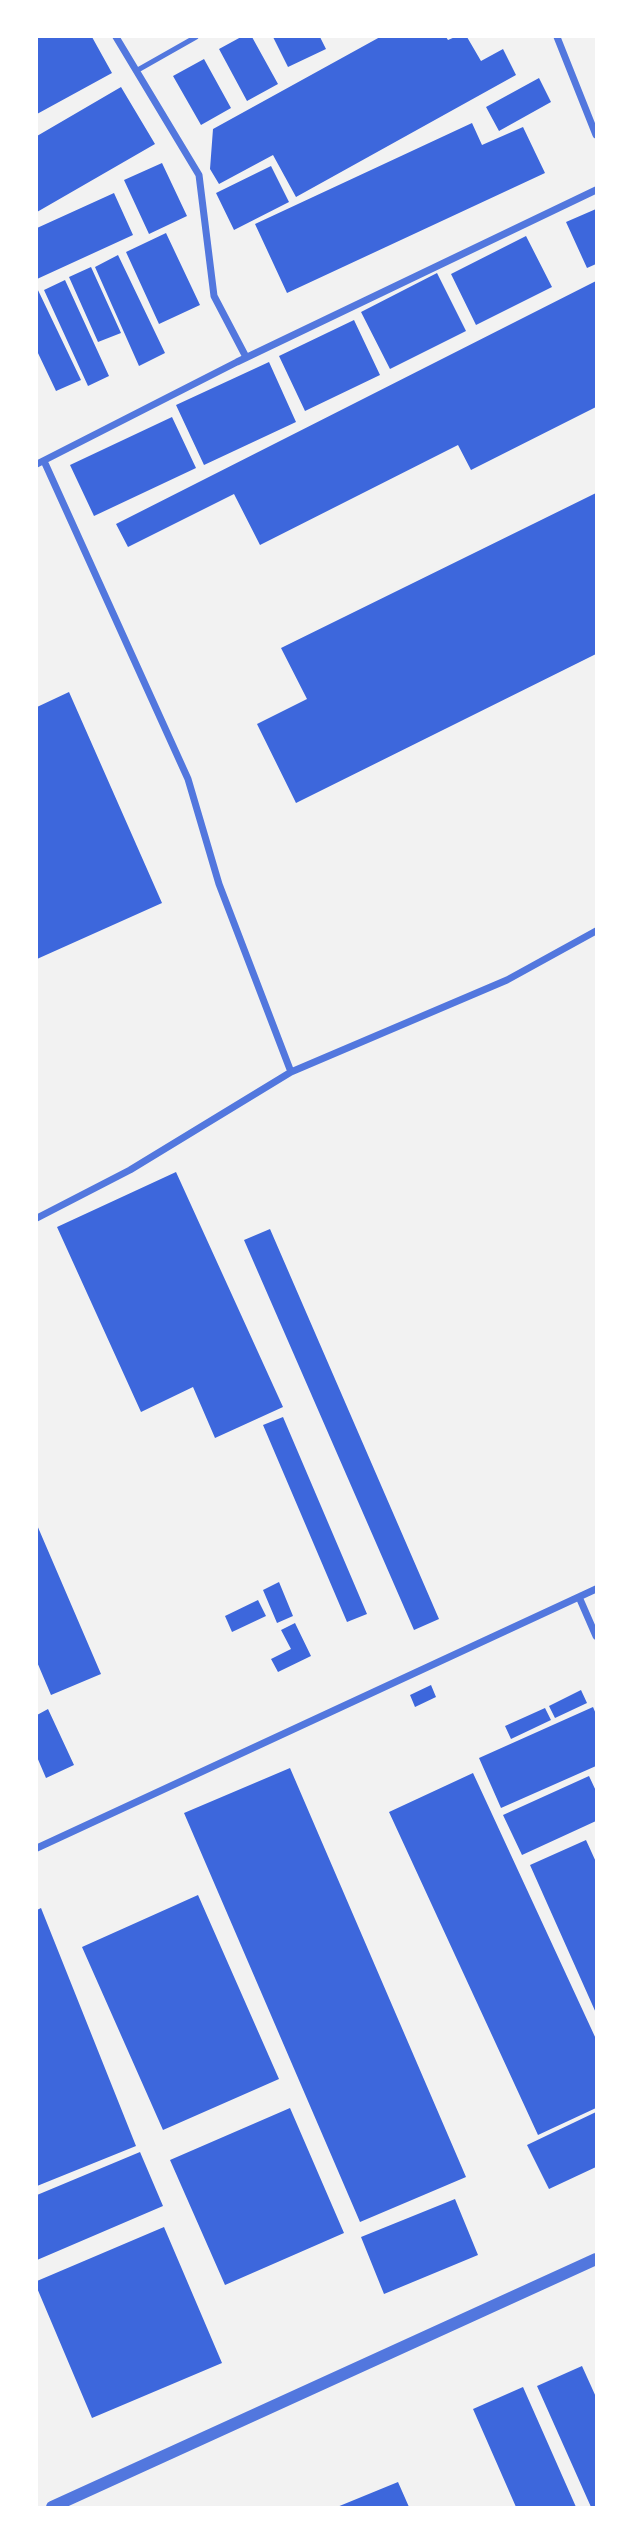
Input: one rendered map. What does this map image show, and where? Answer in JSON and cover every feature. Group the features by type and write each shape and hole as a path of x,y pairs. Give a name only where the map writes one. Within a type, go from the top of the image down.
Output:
{"street":[{"path":"116,37 200,175 214,296 246,357"},
{"path":"557,37 596,135"},
{"path":"291,1072 219,884 188,779 40,462 246,357 596,190"},
{"path":"37,1219 130,1170 291,1072 507,980 596,931"},
{"path":"37,1849 596,1589"},
{"path":"579,1597 596,1636"},
{"path":"52,2507 596,2259"}],"lane":[{"path":"136,71 196,37"}],"building":[{"path":"37,37 92,37 112,73 37,114"},
{"path":"241,37 252,37 278,84 247,101 219,49"},
{"path":"273,37 320,37 326,49 288,67"},
{"path":"380,37 446,37 448,40 467,37 481,61 503,49 516,75 296,197 273,155 219,184 210,169 213,129"},
{"path":"204,59 231,108 201,125 173,76"},
{"path":"539,78 551,102 499,131 486,107"},
{"path":"121,87 155,144 37,212 37,136"},
{"path":"472,123 482,145 523,127 545,173 287,293 255,224"},
{"path":"162,163 187,216 149,234 124,180"},
{"path":"271,166 289,202 234,230 216,193"},
{"path":"114,193 133,235 37,279 37,228"},
{"path":"596,209 596,264 587,268 566,222"},
{"path":"166,233 200,305 159,324 126,252"},
{"path":"526,236 552,287 476,325 451,274"},
{"path":"118,255 165,353 139,366 95,267"},
{"path":"91,267 121,333 98,342 69,277"},
{"path":"437,273 466,331 390,369 361,312"},
{"path":"65,280 109,376 88,386 44,290"},
{"path":"596,281 596,407 471,470 458,445 260,545 234,494 128,547 116,524"},
{"path":"37,288 81,380 56,391 37,351"},
{"path":"354,320 380,375 305,411 279,356"},
{"path":"269,362 296,422 204,465 176,405"},
{"path":"172,417 196,468 94,516 70,465"},
{"path":"596,493 596,654 296,803 257,724 307,699 281,648"},
{"path":"69,692 162,903 37,959 37,707"},
{"path":"176,1172 283,1407 215,1438 193,1387 141,1412 57,1227"},
{"path":"270,1229 439,1619 414,1630 244,1240"},
{"path":"283,1417 367,1614 347,1622 263,1425"},
{"path":"37,1525 101,1674 51,1695 37,1662"},
{"path":"279,1582 293,1616 277,1623 263,1590"},
{"path":"258,1600 266,1616 232,1632 225,1616"},
{"path":"295,1623 311,1656 278,1672 271,1659 291,1649 281,1630"},
{"path":"431,1685 436,1697 415,1707 410,1695"},
{"path":"581,1690 587,1703 555,1718 549,1706"},
{"path":"593,1707 596,1714 596,1766 501,1808 479,1758"},
{"path":"545,1708 551,1720 511,1739 505,1726"},
{"path":"48,1709 74,1765 46,1778 37,1757 37,1715"},
{"path":"290,1768 466,2177 360,2222 184,1813"},
{"path":"473,1773 596,2039 596,2108 538,2135 389,1812"},
{"path":"589,1776 596,1791 596,1821 522,1855 503,1815"},
{"path":"586,1840 596,1862 596,2013 530,1865"},
{"path":"198,1895 279,2079 163,2130 82,1947"},
{"path":"41,1908 136,2146 37,2186 37,1910"},
{"path":"290,2108 344,2233 225,2285 170,2160"},
{"path":"596,2112 596,2167 549,2189 527,2145"},
{"path":"140,2152 163,2206 37,2260 37,2195"},
{"path":"455,2199 478,2255 384,2294 361,2237"},
{"path":"164,2227 222,2363 92,2418 37,2288 37,2281"},
{"path":"582,2366 596,2397 596,2507 591,2507 537,2386"},
{"path":"523,2387 576,2507 516,2507 473,2409"},
{"path":"398,2482 409,2507 337,2507"}]}
